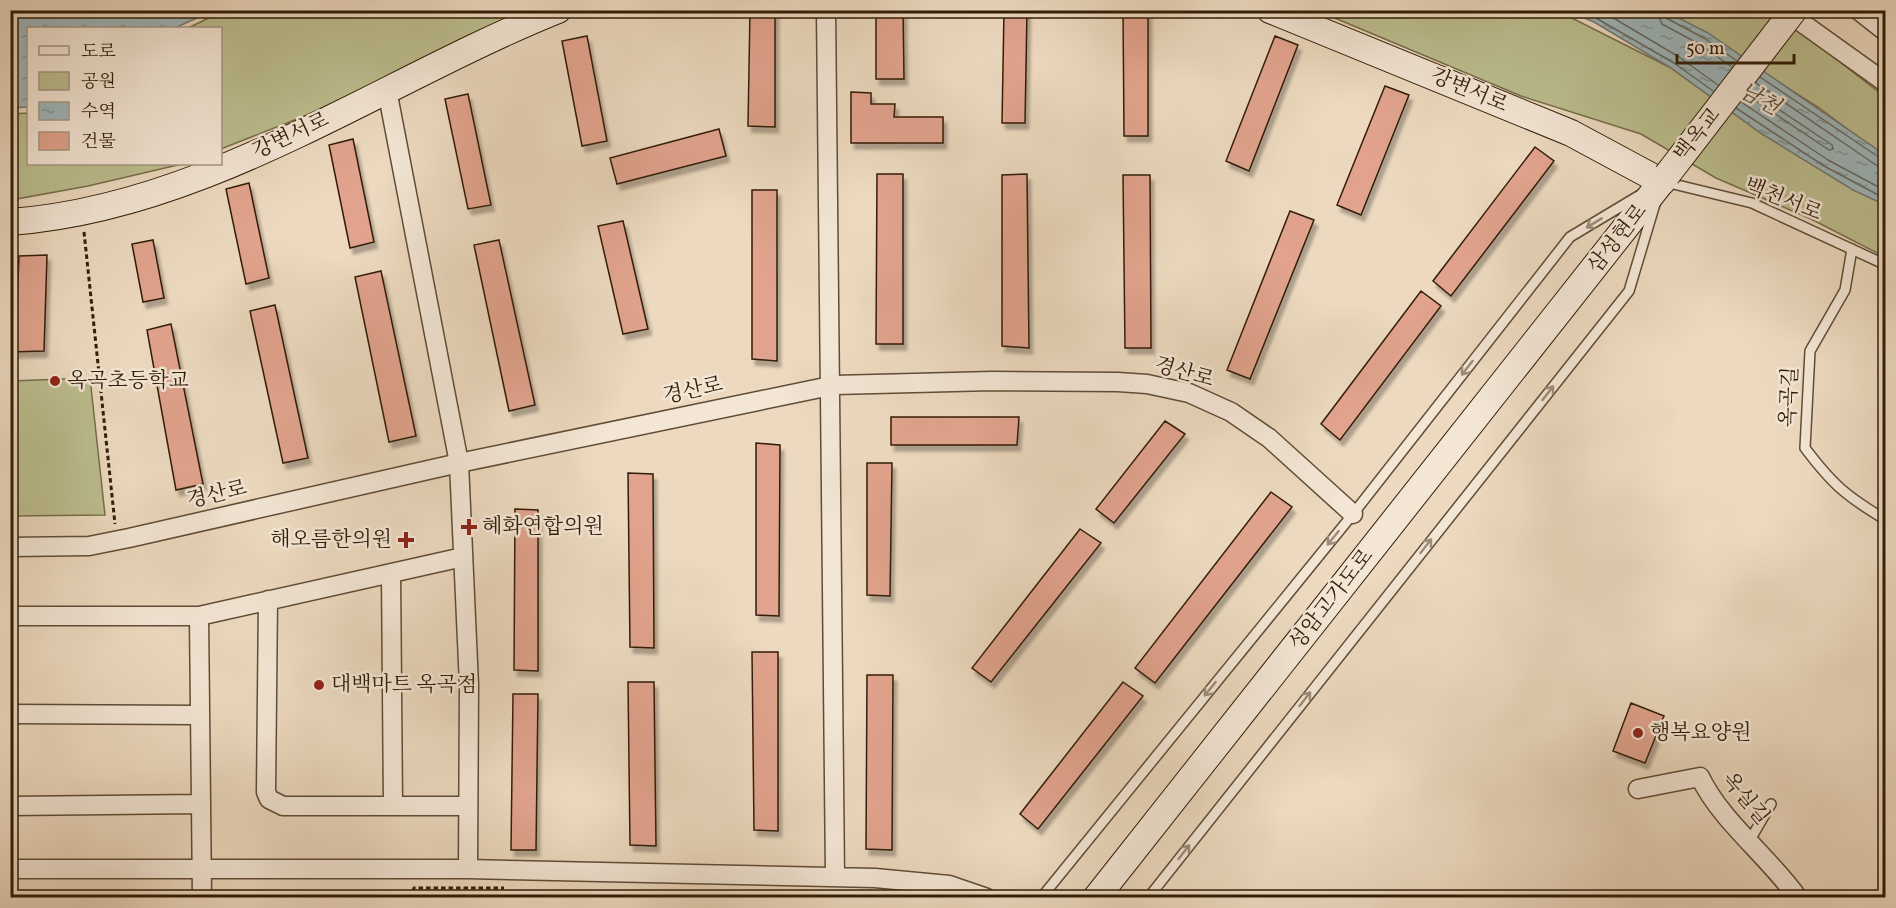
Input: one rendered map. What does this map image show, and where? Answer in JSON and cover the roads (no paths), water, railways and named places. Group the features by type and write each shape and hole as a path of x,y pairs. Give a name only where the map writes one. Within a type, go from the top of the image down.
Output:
{"main road":[{"name":"강변서로","path":"10,222 81,211 150,194 268,148 558,10"},
{"name":"강변서로","path":"1270,10 1571,134 1665,178"},
{"name":"백옥교","path":"1665,178 1794,10"},
{"name":"삼성현로","path":"1568,303 1665,178"},
{"name":"성암고가도로","path":"1096,897 1568,303"}],"street":[{"path":"826,10 835,877"},
{"path":"1784,10 1886,83"},
{"path":"1858,10 1886,32"},
{"path":"387,90 459,463 469,685 468,869"},
{"name":"경산로","path":"10,547 89,546 117,541 459,463 830,386 992,381 1147,384 1169,388 1206,400 1231,412 1269,438 1353,514"},
{"path":"10,616 199,616 463,557"},
{"path":"390,573 393,806"},
{"path":"268,600 266,792 269,799 283,806 467,806"},
{"path":"199,616 202,897"},
{"path":"10,714 199,715"},
{"name":"옥실길","path":"1638,789 1700,777 1710,798 1750,840 1798,897"},
{"path":"10,806 200,804"},
{"path":"10,869 203,867 468,869 835,877 925,880 987,897"}],"lane":[{"name":"백천서로","path":"1665,178 1752,202 1886,265"},
{"path":"1041,897 1353,514 1570,237 1665,178"},
{"path":"1148,897 1629,291 1665,178"},
{"name":"옥곡길","path":"1852,249 1845,290 1810,351 1805,448 1828,478 1848,497 1886,520"},
{"path":"1750,840 1771,804"}],"water":[{"path":"11,10 212,10 177,27 27,27 27,107 11,108"},
{"name":"남천","path":"1568,11 1665,11 1708,33 1885,155 1885,212 1879,202 1853,190 1762,134 1671,68 1594,22"}],"place":[{"name":"옥곡초등학교","path":"55,381"},
{"name":"혜화연합의원","path":"469,527"},
{"name":"해오름한의원","path":"406,540"},
{"name":"대백마트 옥곡점","path":"319,685"},
{"name":"행복요양원","path":"1638,733"}]}
